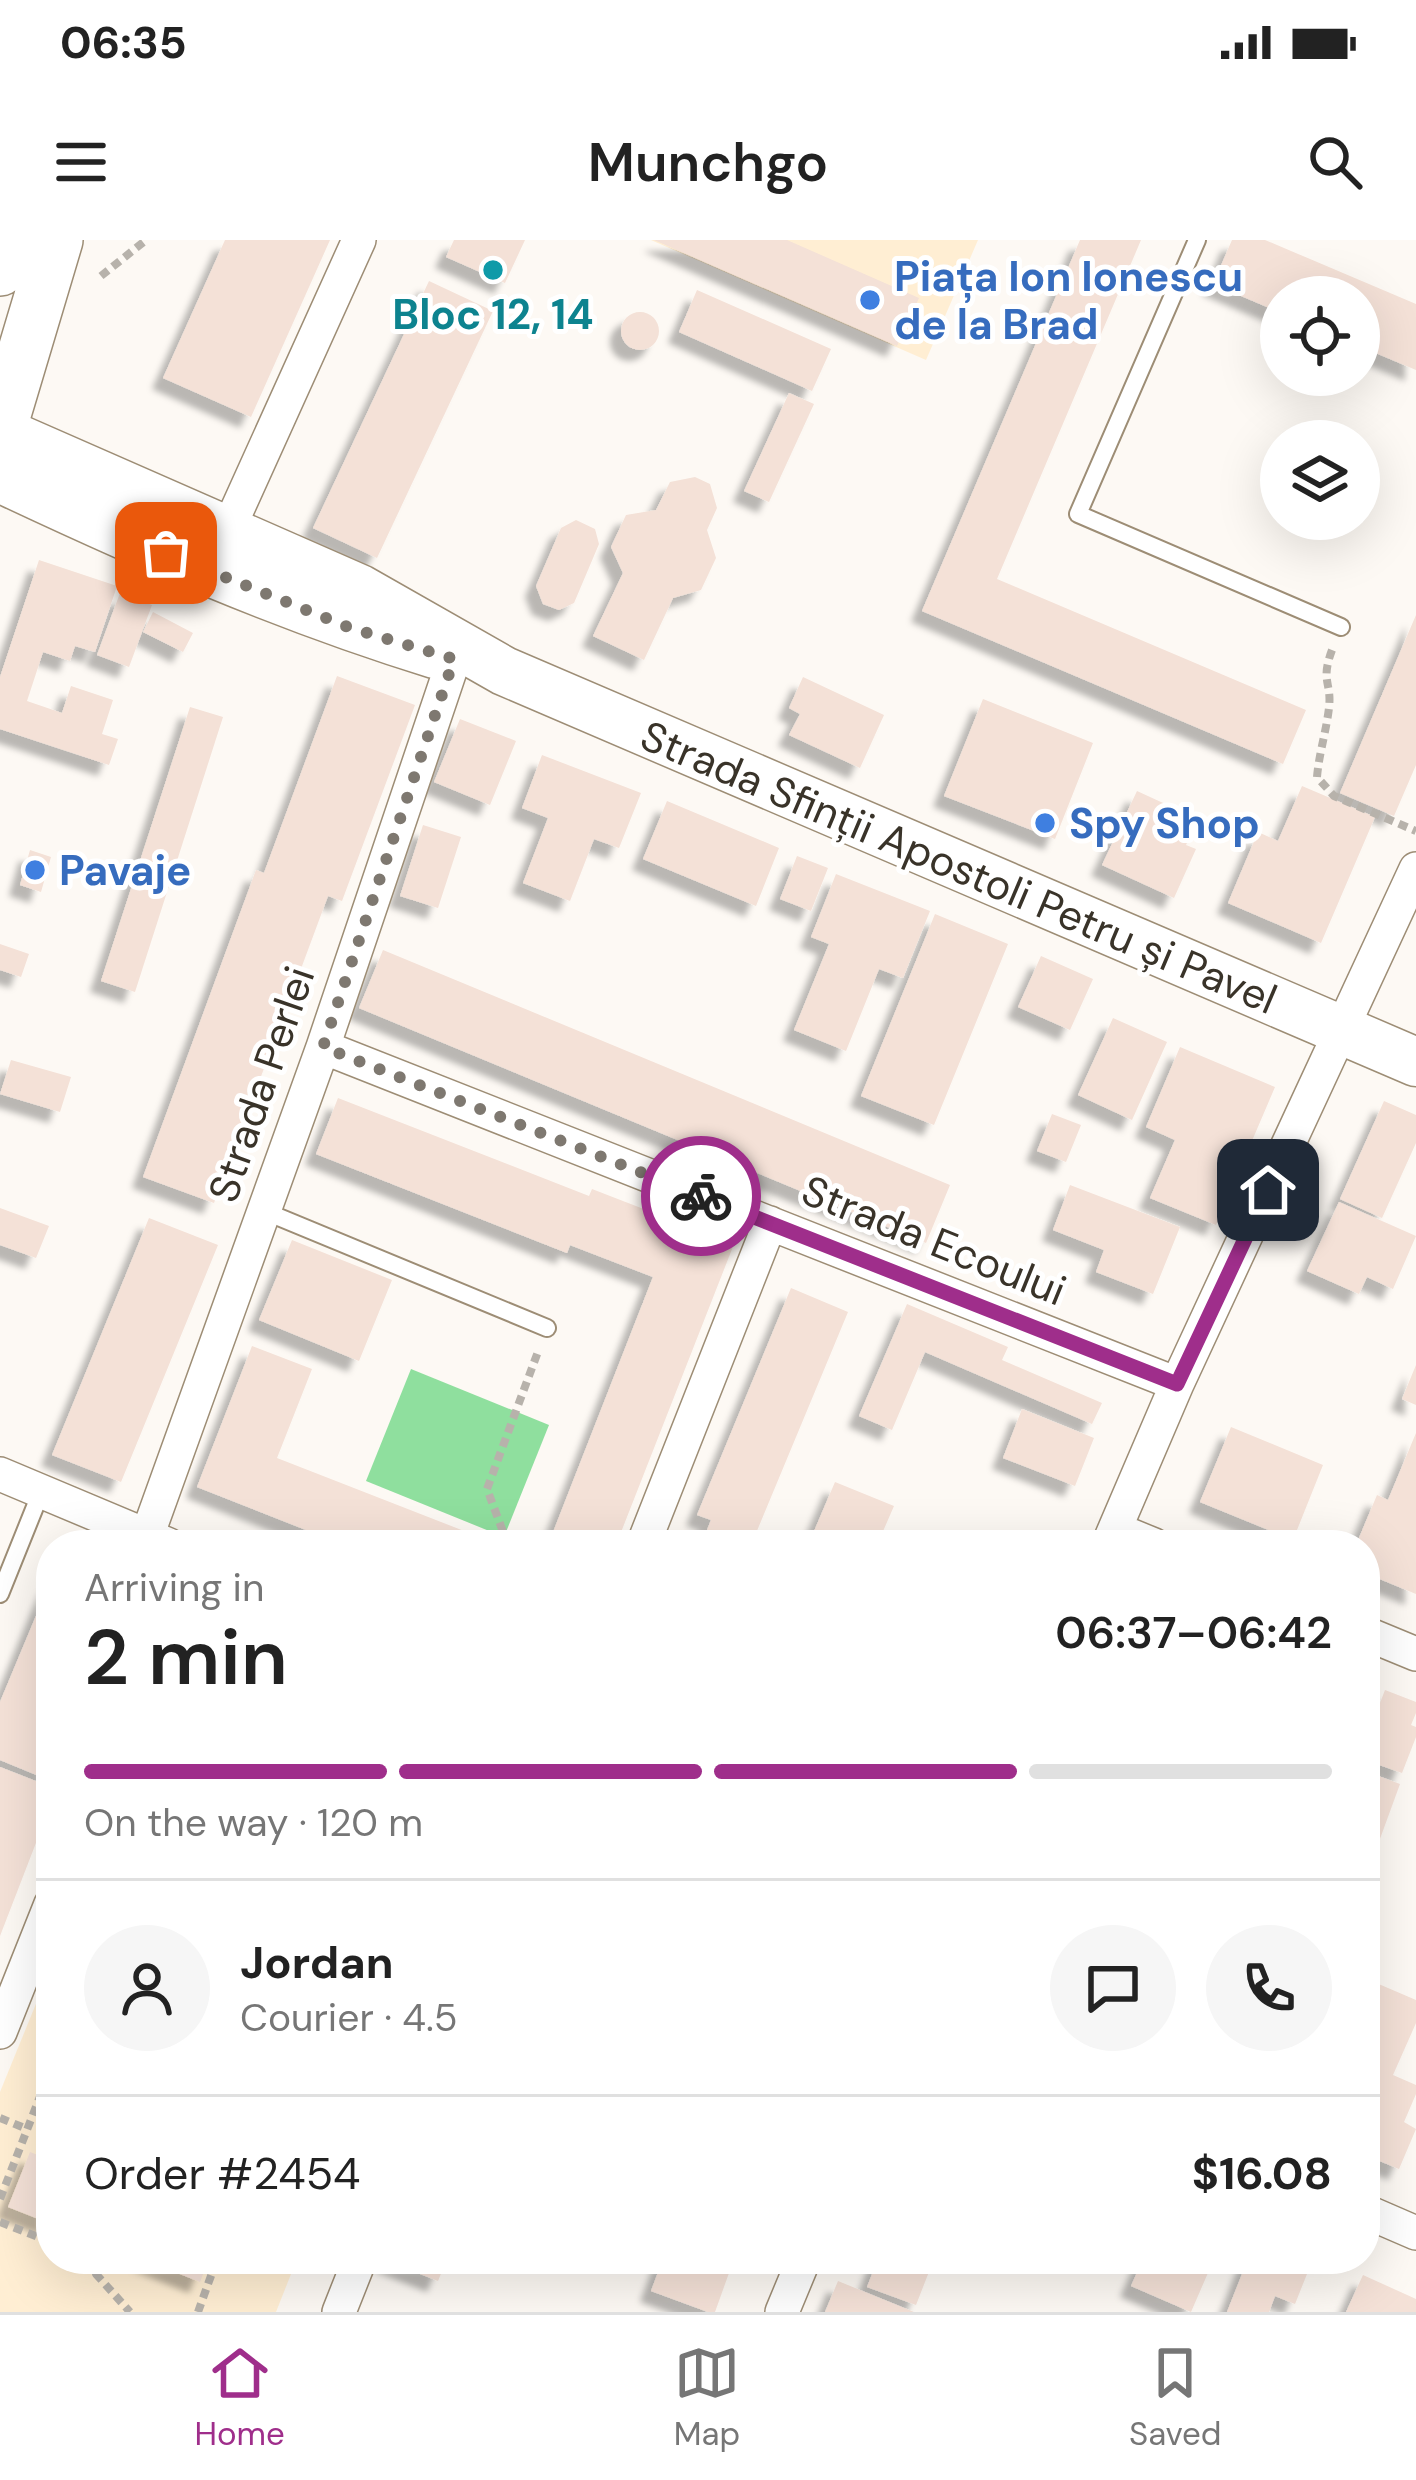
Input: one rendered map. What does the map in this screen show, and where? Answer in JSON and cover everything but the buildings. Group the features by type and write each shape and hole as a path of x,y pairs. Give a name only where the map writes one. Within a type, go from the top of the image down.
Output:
{"main road":[{"path":"0,270 9,240"},
{"path":"0,431 57,240"},
{"name":"Strada Sfinții Apostoli Petru și Pavel","path":"0,431 360,589 503,671 1416,1061"},
{"name":"Strada Sfinții Apostoli Petru și Pavel","path":"0,478 208,572 348,627 503,671"}],"street":[{"path":"226,532 359,240"},
{"name":"Strada Perlei","path":"161,1530 264,1211 454,659"},
{"path":"1115,1530 1177,1384 1416,869"},
{"name":"Strada Ecoului","path":"323,1047 1177,1384"},
{"path":"650,1530 770,1223"},
{"path":"0,1474 134,1530"},
{"path":"1380,1639 1416,1654"},
{"path":"0,2032 36,1942"},
{"path":"1380,2217 1416,2233"},
{"path":"339,2312 354,2274"},
{"path":"782,2312 798,2274"}],"lane":[{"path":"1197,240 1078,514 1341,627"},
{"path":"264,1211 547,1328"},
{"path":"0,1594 41,1492"}],"path":[{"path":"101,276 146,240"},
{"path":"1341,627 1324,673 1330,703 1317,778 1334,796 1416,831"},
{"path":"502,1530 487,1489 547,1328"},
{"path":"0,2199 36,2107"},
{"path":"0,2118 28,2129"},
{"path":"0,2222 36,2236"},
{"path":"96,2274 130,2312"},
{"path":"198,2312 212,2274"}],"shaded area":[{"name":"Piața Ion Ionescu de la Brad","path":"651,240 978,240 926,360"},
{"path":"36,2004 36,2274 291,2274 276,2312 0,2312 0,2092"}],"green space":[{"path":"411,1369 549,1425 507,1530 487,1530 366,1481"}],"way so far":[{"path":"166,553 348,627 454,659 323,1047 701,1196"}],"place":[{"name":"Bloc 12, 14","path":"493,270"},
{"name":"Piața Ion Ionescu de la Brad","path":"870,300"},
{"name":"Spy Shop","path":"1045,823"},
{"name":"Pavaje","path":"35,870"}],"route":[{"path":"701,1196 1177,1384 1268,1190"}]}
